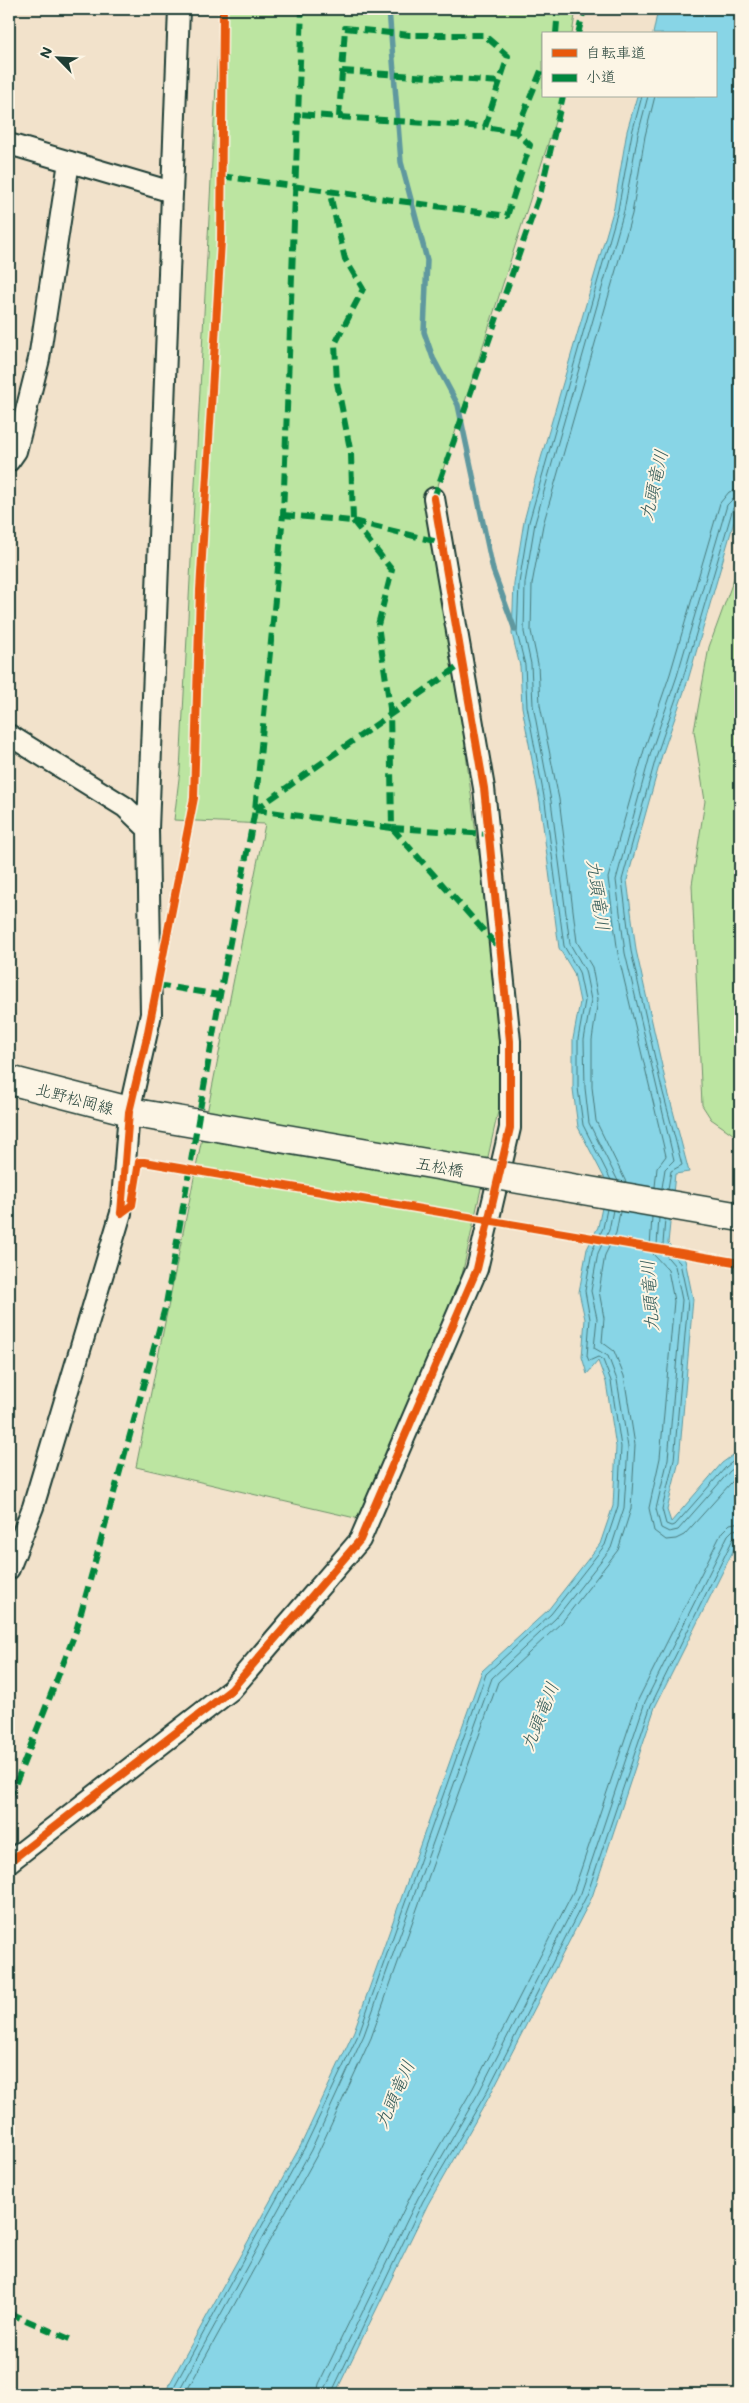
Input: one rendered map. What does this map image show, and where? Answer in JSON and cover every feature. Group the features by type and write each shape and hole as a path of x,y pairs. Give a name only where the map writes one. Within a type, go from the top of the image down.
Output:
{"main road":[{"name":"北野松岡線","path":"9,1080 135,1113"},
{"name":"五松橋","path":"135,1113 740,1217"}],"street":[{"path":"9,1569 33,1507 121,1212 151,1014 148,829 179,9"},
{"path":"9,144 172,192"},
{"path":"9,461 16,451 38,359 69,162"},
{"path":"9,1862 231,1690 360,1540 477,1269 510,1128 510,1041 484,788 434,498"},
{"path":"9,735 125,807 148,829"}],"green space":[{"path":"220,9 576,9 572,32 542,32 542,98 563,98 434,498 476,834 510,1057 462,1275 368,1521 136,1467 265,824 174,820 180,770"},
{"path":"740,562 740,1139 711,1119 702,1105 692,885 705,801 694,731 709,647"}],"water":[{"name":"九頭竜川","path":"658,9 740,9 740,501 688,680 662,755 627,880 636,950 666,1084 689,1172 675,1174 668,1243 685,1260 693,1299 679,1461 667,1510 671,1522 722,1463 740,1450 740,1537 655,1707 592,1897 489,2097 428,2204 335,2394 164,2394 301,2145 354,2031 482,1671 548,1610 600,1544 613,1506 616,1447 606,1382 598,1361 587,1374 582,1357 585,1319 579,1292 587,1249 598,1227 607,1183 578,1127 573,1089 573,1039 580,1002 574,973 559,948 540,802 522,707 520,666 512,634 514,583 524,521 614,208 627,131 636,98 716,98 716,32 653,32"}],"waterway":[{"path":"389,9 401,162 427,260 424,332 433,358 458,405 493,570 515,630"}],"marked path":[{"path":"9,1800 76,1631 166,1304 220,995 255,810 283,515 302,9"},
{"path":"556,32 558,9"},
{"path":"578,32 584,9"},
{"path":"221,176 507,216 530,145 516,132 485,127 508,56 484,35 409,35 345,28 339,117 298,114"},
{"path":"516,132 542,68"},
{"path":"342,71 500,82"},
{"path":"434,498 541,191 563,98"},
{"path":"339,117 485,127"},
{"path":"283,515 353,521 351,454 337,383 335,344 363,289 345,259 329,190"},
{"path":"353,521 442,543"},
{"path":"255,810 392,828 390,708 378,625 392,570 353,521"},
{"path":"255,810 462,664"},
{"path":"392,828 500,949"},
{"path":"392,828 489,834"},
{"path":"157,985 220,995"},
{"path":"9,2313 72,2340"}],"cycle path":[{"path":"121,1213 129,1112 147,1037 194,798 200,590 221,241 223,9"},
{"path":"9,1862 231,1690 360,1540 477,1269 510,1128 510,1041 484,788 434,498"},
{"path":"121,1213 132,1205 139,1162 144,1162 740,1263"}]}
